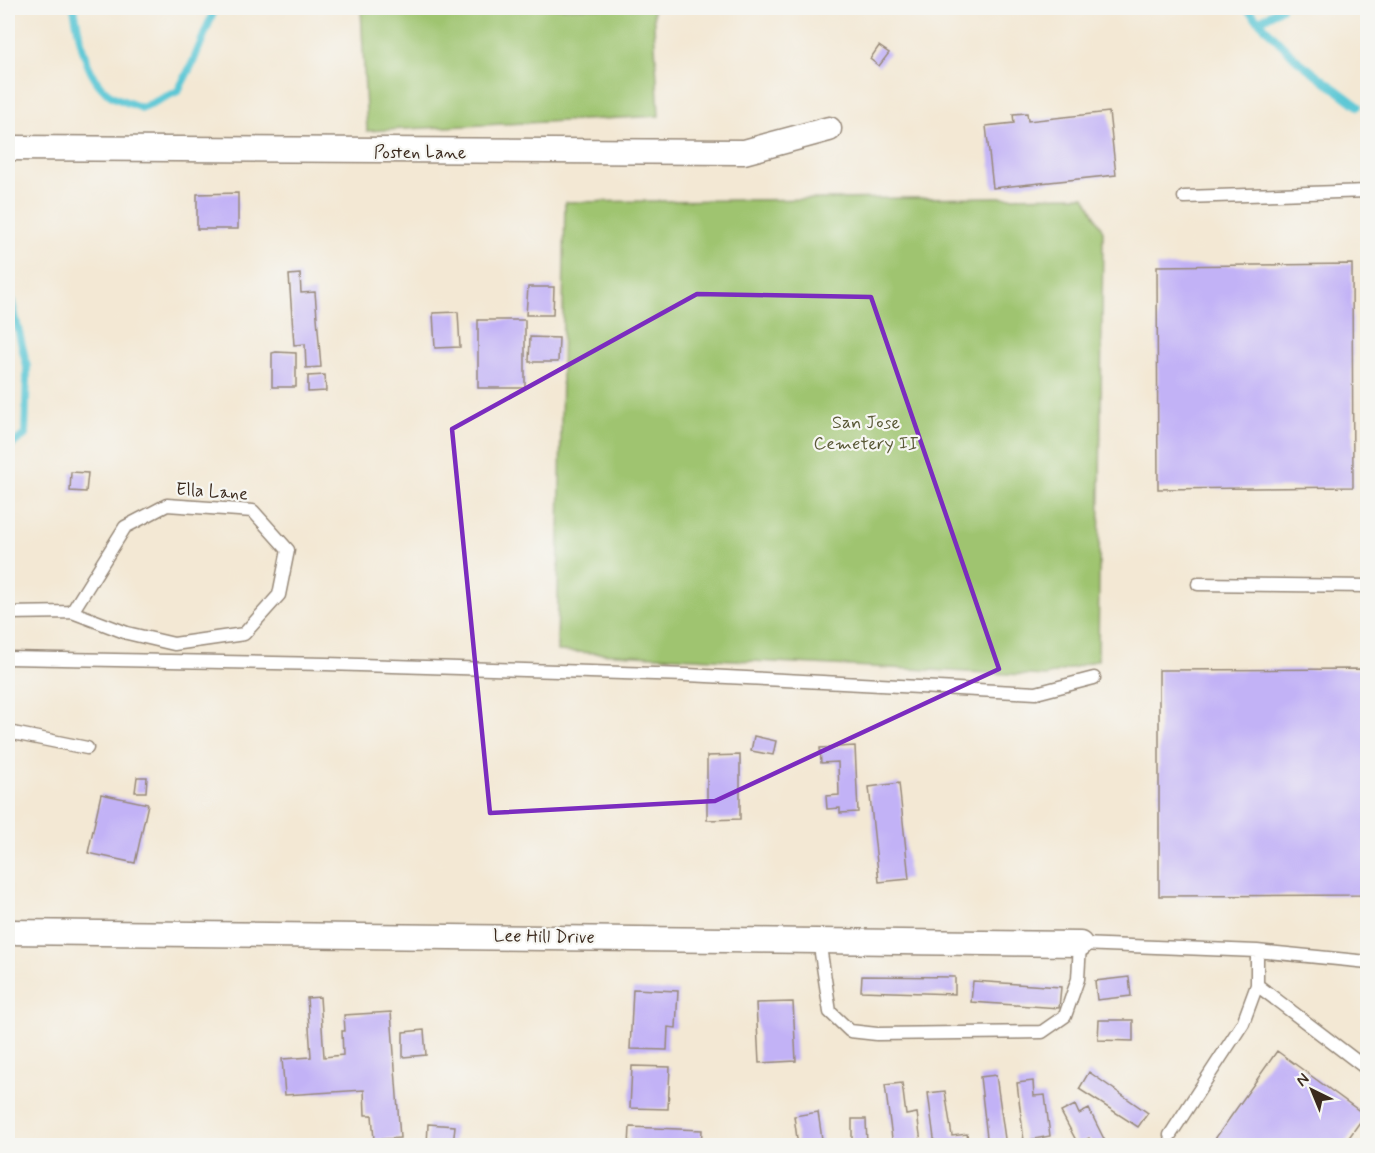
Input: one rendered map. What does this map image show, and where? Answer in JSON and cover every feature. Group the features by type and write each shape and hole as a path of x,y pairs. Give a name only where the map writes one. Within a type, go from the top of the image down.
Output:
{"street":[{"name":"Posten Lane","path":"8,148 744,152 829,129"},
{"name":"Lee Hill Drive","path":"8,932 1080,944"}],"lane":[{"path":"1184,197 1368,190"},
{"name":"Ella Lane","path":"8,613 72,612 127,633 174,644 244,634 279,595 288,550 253,510 167,505 125,527 72,612"},
{"path":"1198,584 1368,586"},
{"path":"8,658 280,663 687,675 1036,693 1094,678"},
{"path":"8,732 87,748"},
{"path":"819,940 830,1012 850,1031 877,1034 1042,1032 1065,1016 1078,979 1080,944 1257,951 1368,962"},
{"path":"1170,1135 1243,1023 1257,985 1257,951"},
{"path":"1257,985 1363,1066 1368,1066"}],"highlighted area":[{"path":"697,294 871,297 999,669 715,801 490,813 452,429"}],"green space":[{"path":"361,8 653,8 659,116 367,131"},
{"name":"San Jose Cemetery II","path":"1085,196 1103,231 1098,660 1046,676 557,651 565,202"}],"building":[{"path":"879,46 889,53 879,66 870,59"},
{"path":"1109,112 1116,175 993,188 986,126 1014,123 1013,114 1027,113 1028,121"},
{"path":"238,193 238,229 197,229 197,194"},
{"path":"1352,264 1353,487 1158,489 1157,266"},
{"path":"300,274 301,293 315,292 321,367 306,368 305,344 294,345 289,275"},
{"path":"528,287 554,287 553,315 526,315"},
{"path":"458,312 460,347 435,348 433,313"},
{"path":"478,320 525,320 525,388 478,388"},
{"path":"530,337 559,338 558,362 529,362"},
{"path":"272,353 296,353 296,387 272,387"},
{"path":"325,375 326,391 308,392 308,376"},
{"path":"71,472 88,473 86,492 70,491"},
{"path":"1368,669 1368,895 1159,896 1159,670"},
{"path":"754,736 776,741 773,755 751,751"},
{"path":"855,746 858,812 840,813 840,808 827,809 826,796 839,795 838,762 821,763 820,748"},
{"path":"740,755 740,819 707,820 707,756"},
{"path":"137,777 147,777 146,792 135,792"},
{"path":"899,783 909,879 879,882 869,787"},
{"path":"101,794 148,804 135,863 88,853"},
{"path":"862,976 955,977 955,994 861,991"},
{"path":"1129,977 1131,996 1097,1000 1095,981"},
{"path":"973,981 1061,987 1059,1008 971,1002"},
{"path":"633,989 678,991 676,1028 668,1027 667,1050 630,1049"},
{"path":"320,997 324,1057 343,1055 344,1015 391,1012 400,1138 374,1140 372,1115 365,1115 364,1090 285,1095 282,1059 311,1057 307,998"},
{"path":"793,1002 796,1061 759,1063 756,1003"},
{"path":"1099,1020 1133,1020 1133,1041 1098,1040"},
{"path":"424,1030 426,1055 403,1057 403,1032"},
{"path":"1277,1051 1365,1115 1343,1146 1210,1146"},
{"path":"632,1066 670,1067 668,1109 630,1108"},
{"path":"1089,1072 1148,1113 1138,1127 1079,1089"},
{"path":"996,1075 1006,1146 988,1146 980,1077"},
{"path":"1033,1081 1034,1096 1045,1095 1050,1136 1024,1141 1017,1083"},
{"path":"902,1083 906,1115 917,1113 921,1142 893,1146 885,1085"},
{"path":"945,1091 952,1136 967,1134 969,1146 935,1146 928,1093"},
{"path":"1075,1105 1079,1114 1089,1109 1106,1143 1093,1146 1089,1138 1078,1144 1061,1112"},
{"path":"818,1112 823,1146 798,1146 794,1116"},
{"path":"852,1119 866,1119 867,1146 852,1146"},
{"path":"428,1124 455,1126 453,1146 427,1146"},
{"path":"630,1127 702,1130 701,1146 629,1146"}],"waterway":[{"path":"74,8 85,56 95,79 112,96 142,108 178,91 193,62 215,8"},
{"path":"1246,8 1297,60 1358,106"},
{"path":"1260,21 1281,8"},
{"path":"8,286 27,367 25,435 8,447"}]}
